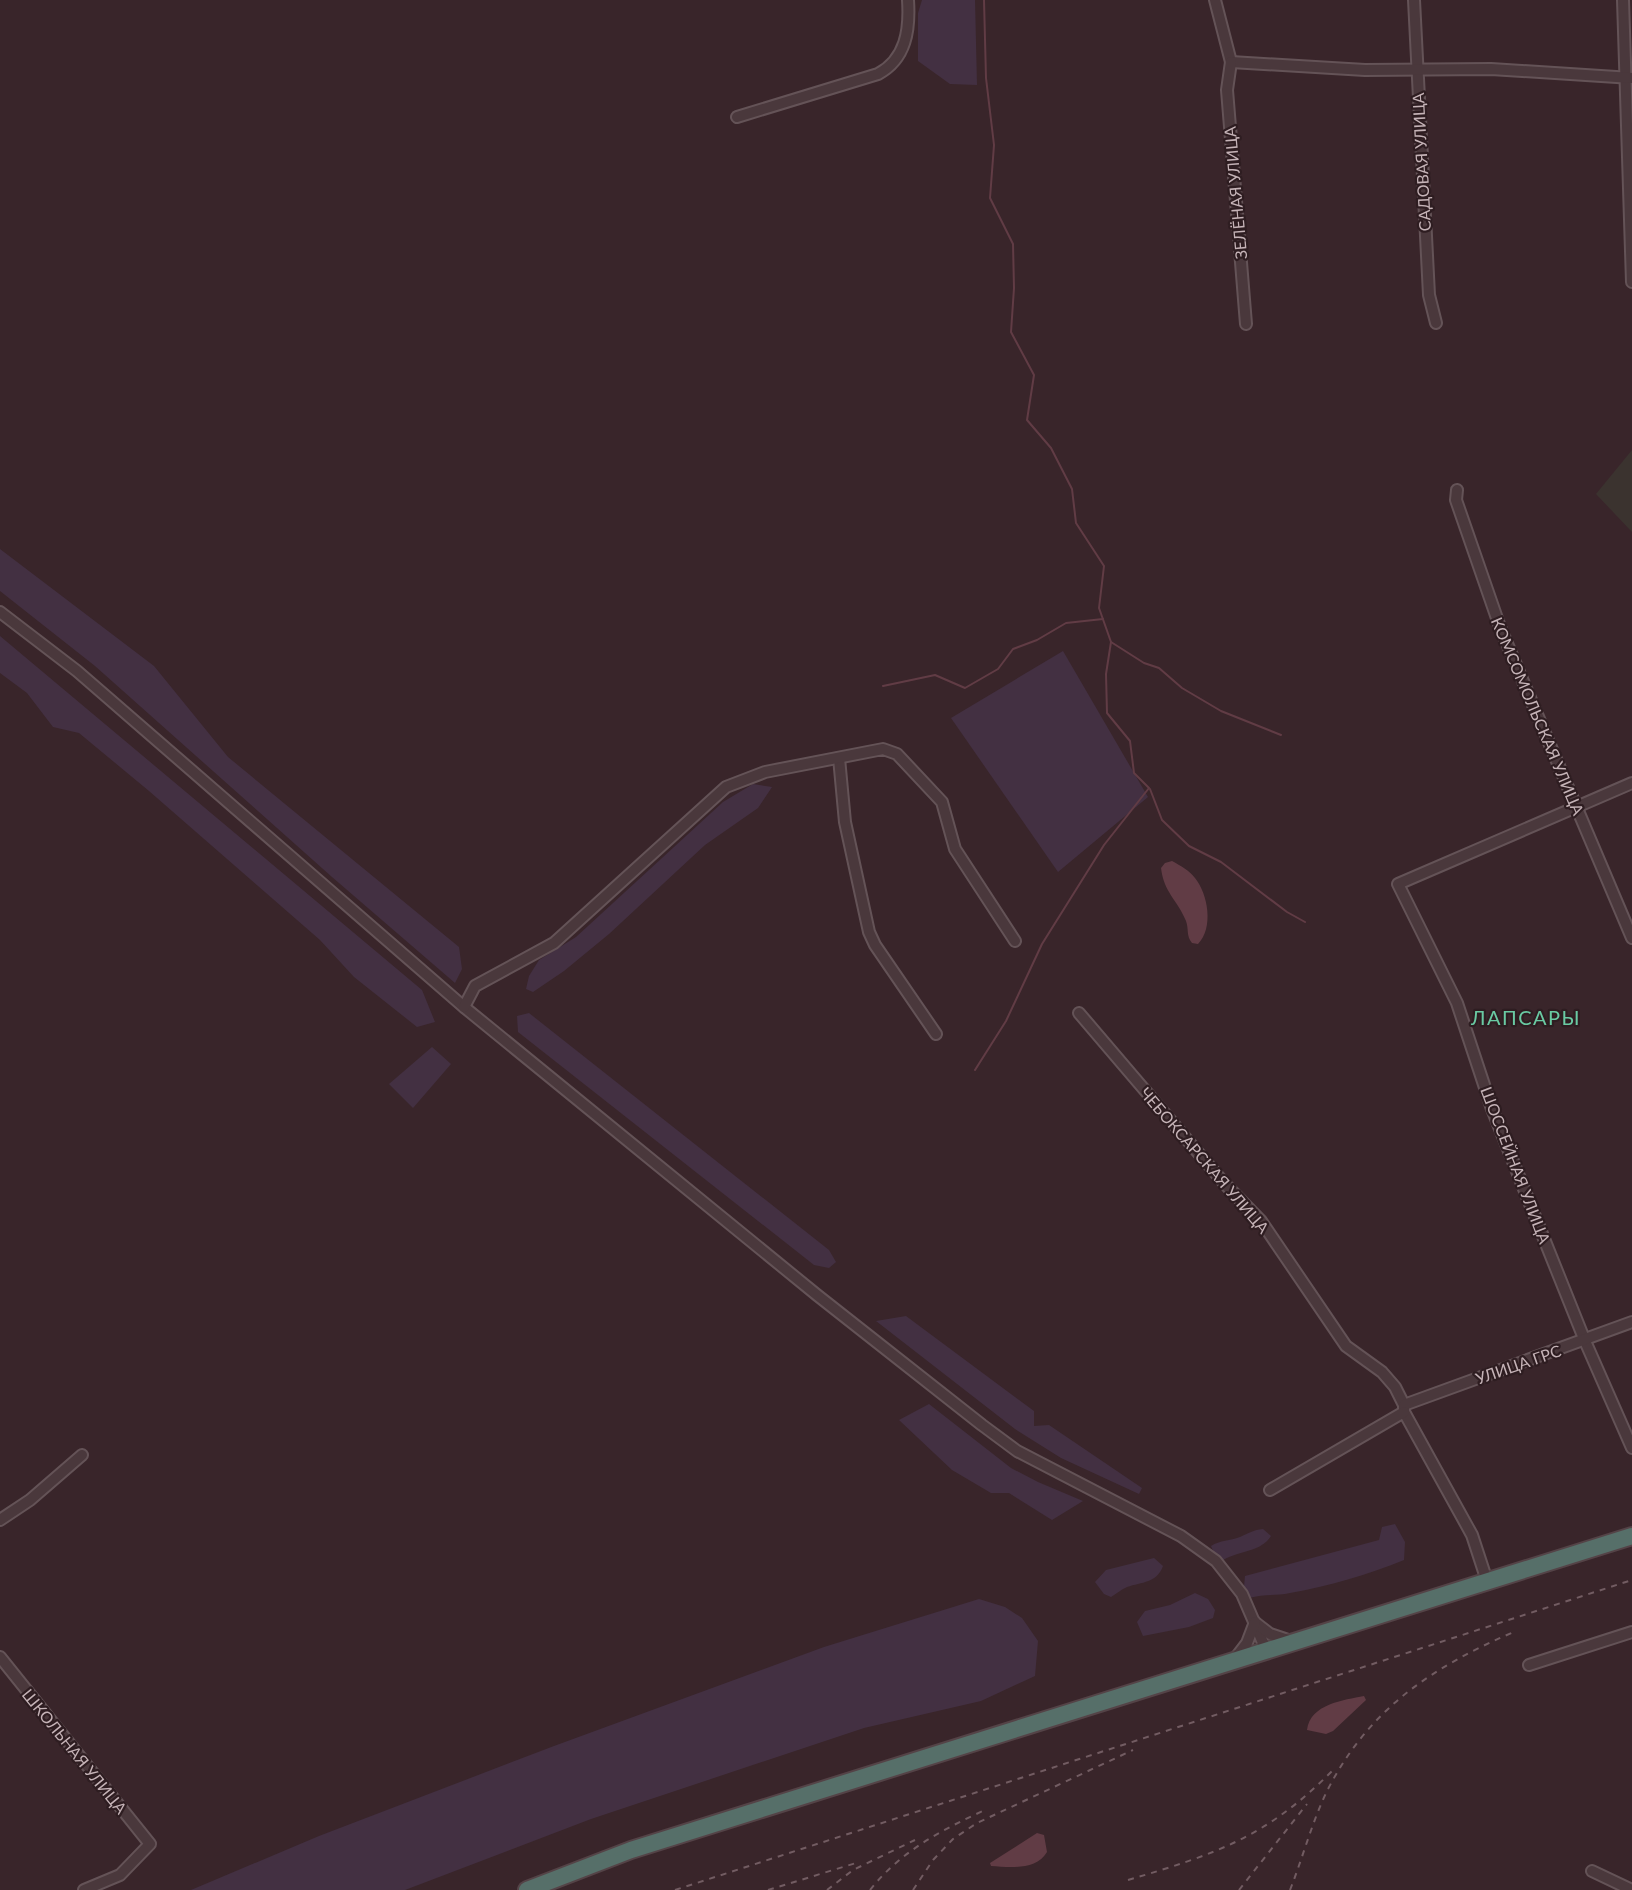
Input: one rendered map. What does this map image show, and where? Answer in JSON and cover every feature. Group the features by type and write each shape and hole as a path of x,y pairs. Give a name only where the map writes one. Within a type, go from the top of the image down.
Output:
{"highway":[{"path":"527,1890 631,1850 1488,1584 1632,1536"}],"street":[{"path":"737,117 878,74 889,68 902,52 906,39 908,0"},
{"path":"1215,0 1231,62 1416,70 1491,69 1628,77"},
{"name":"САДОВАЯ УЛИЦА","path":"1414,0 1429,296 1436,323"},
{"path":"1623,0 1628,77 1632,282"},
{"name":"ЗЕЛЁНАЯ УЛИЦА","path":"1231,62 1227,90 1246,324"},
{"name":"КОМСОМОЛЬСКАЯ УЛИЦА","path":"1457,490 1456,500 1500,627 1632,938"},
{"path":"0,612 77,671 464,1007 817,1295 982,1425 1017,1451 1200,1548 1228,1574 1242,1594 1267,1652"},
{"path":"464,1007 475,986 554,943 726,787 765,772 883,749 897,754 942,802 956,849 1016,941"},
{"path":"839,758 845,822 869,932 893,973 936,1034"},
{"path":"1576,806 1632,783"},
{"name":"ШОССЕЙНАЯ УЛИЦА","path":"1576,806 1398,884 1456,1003 1492,1109 1585,1341 1632,1448"},
{"name":"ЧЕБОКСАРСКАЯ УЛИЦА","path":"1079,1013 1224,1183 1261,1221 1346,1346 1382,1372 1395,1388 1404,1409 1472,1534 1488,1584"},
{"name":"УЛИЦА ГРС","path":"1270,1490 1404,1409 1632,1322"},
{"path":"0,1520 30,1500 82,1455"},
{"path":"1255,1622 1270,1634 1297,1643"},
{"path":"1231,1664 1247,1643 1255,1622"},
{"path":"1529,1665 1632,1632"},
{"name":"ШКОЛЬНАЯ УЛИЦА","path":"0,1657 150,1844 120,1875 84,1890"},
{"path":"1592,1871 1632,1890"}],"shaded area":[{"path":"922,0 975,0 977,85 950,84 918,61 918,13"},
{"path":"1632,450 1632,532 1596,494"},
{"path":"0,549 154,666 228,757 459,947 462,969 455,983 95,666 0,591"},
{"path":"0,636 422,990 435,1022 417,1027 354,977 320,940 79,733 53,727 27,693 0,673"},
{"path":"1063,651 1148,797 1058,872 951,718"},
{"path":"753,784 772,787 758,808 705,845 609,934 564,971 533,992 526,989 529,976 539,960 576,937 723,802"},
{"path":"1172,861 1193,875 1200,885 1206,902 1208,920 1203,937 1198,944 1190,940 1186,921 1165,884 1161,868 1165,863"},
{"path":"529,1013 829,1250 836,1262 829,1268 814,1265 518,1032 517,1016"},
{"path":"432,1047 451,1064 413,1108 389,1084"},
{"path":"906,1316 1034,1411 1034,1426 1049,1425 1142,1488 1139,1494 1061,1458 1015,1429 876,1321"},
{"path":"929,1404 1011,1468 1083,1501 1052,1520 1009,1493 991,1493 952,1470 899,1420"},
{"path":"1395,1524 1405,1542 1404,1560 1319,1587 1249,1598 1244,1587 1245,1576 1379,1540 1382,1527"},
{"path":"1263,1529 1271,1536 1262,1545 1223,1560 1215,1555 1211,1546 1254,1531"},
{"path":"1154,1558 1163,1566 1157,1576 1125,1588 1111,1597 1104,1594 1095,1582 1106,1570"},
{"path":"1195,1593 1208,1599 1215,1610 1213,1618 1189,1627 1143,1636 1137,1622 1145,1611 1170,1605"},
{"path":"979,1599 1005,1607 1022,1618 1038,1641 1035,1676 981,1701 864,1728 591,1819 405,1890 191,1890 319,1836 554,1746 824,1647"},
{"path":"1364,1696 1366,1700 1333,1731 1326,1734 1307,1730 1309,1721 1321,1709"},
{"path":"1037,1833 1044,1835 1047,1852 1042,1858 1022,1867 991,1866 990,1863"}],"waterway":[{"path":"975,1070 1006,1021 1042,944 1104,845 1149,788 1134,773 1130,741 1107,713 1106,674 1111,642 1099,608 1104,566 1076,523 1072,489 1051,448 1027,420 1034,375 1011,332 1014,288 1013,244 990,198 994,145 986,78 984,0"},
{"path":"883,686 935,675 965,688 998,669 1013,649 1037,640 1066,623 1103,619"},
{"path":"1111,642 1144,663 1159,668 1182,688 1221,711 1281,735"},
{"path":"1150,789 1162,820 1189,846 1221,862 1287,912 1305,922"}],"railway":[{"path":"675,1890 1632,1580"},
{"path":"1290,1890 1327,1791 1363,1736 1406,1693 1431,1675 1516,1631"},
{"path":"913,1890 933,1860 953,1839 977,1823 1133,1750"},
{"path":"1128,1880 1188,1861 1239,1840 1286,1812 1333,1770"},
{"path":"1239,1890 1307,1804"},
{"path":"870,1890 894,1864 922,1843 985,1810"},
{"path":"827,1890 853,1870 915,1840"},
{"path":"768,1890 856,1863"}],"district":[{"name":"ЛАПСАРЫ","path":"1526,1017"}]}
